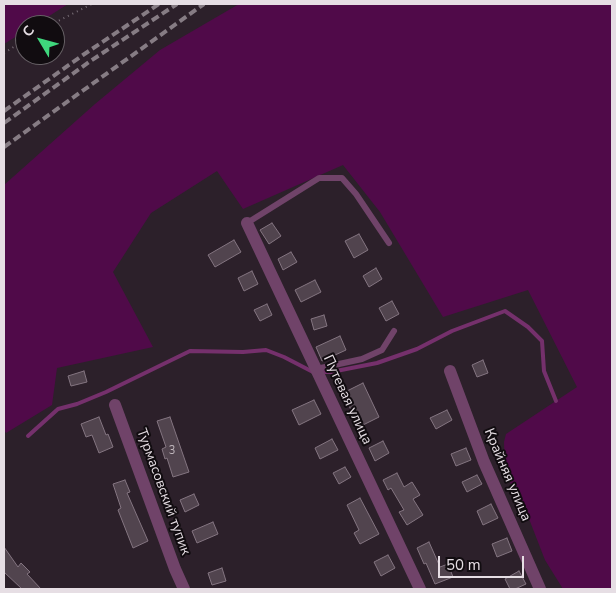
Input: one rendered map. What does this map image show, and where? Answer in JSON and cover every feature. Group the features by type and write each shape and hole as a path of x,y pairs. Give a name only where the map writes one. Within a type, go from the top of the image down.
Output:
{"street":[{"name":"Путевая улица","path":"247,223 420,589"},
{"name":"Крайняя улица","path":"450,371 484,462 540,589"},
{"name":"Турмасовский тупик","path":"115,405 184,589"}],"lane":[{"path":"247,223 319,178 342,178 356,194 389,243"},
{"path":"318,373 362,359 382,350 394,331"}],"path":[{"path":"65,18 92,4"},
{"path":"4,54 15,47"}],"shaded area":[{"path":"68,4 51,15 15,15 15,37 4,44 4,5"},
{"path":"239,4 612,4 612,589 563,589 545,560 524,506 505,474 504,442 506,434 577,387 528,290 443,317 380,212 343,165 243,209 217,171 151,213 113,272 153,347 57,368 52,405 6,433 4,430 4,185 95,104 160,50"}],"building":[{"path":"272,223 281,236 269,244 260,230"},
{"path":"359,234 368,250 354,258 345,241"},
{"path":"234,240 241,252 215,267 208,255"},
{"path":"291,252 297,262 283,270 278,259"},
{"path":"376,268 382,279 369,287 363,276"},
{"path":"252,271 258,284 244,291 238,278"},
{"path":"315,280 321,292 301,302 295,290"},
{"path":"392,301 399,314 386,321 379,308"},
{"path":"267,304 272,315 260,321 254,310"},
{"path":"324,315 327,326 314,330 311,319"},
{"path":"340,336 346,350 322,361 316,347"},
{"path":"483,360 488,373 477,377 472,365"},
{"path":"84,371 87,382 71,386 68,376"},
{"path":"363,383 379,417 359,427 343,393"},
{"path":"314,400 321,414 299,425 292,410"},
{"path":"447,410 452,420 436,429 430,418"},
{"path":"99,417 113,447 99,453 92,435 86,437 81,424"},
{"path":"170,417 189,472 173,477 162,449 166,447 157,421"},
{"path":"332,439 338,450 320,459 315,448"},
{"path":"383,441 389,453 375,461 369,448"},
{"path":"466,448 471,460 456,466 451,454"},
{"path":"345,467 351,477 339,484 333,473"},
{"path":"397,473 404,487 412,482 420,495 413,499 423,515 407,525 399,512 404,510 391,488 388,490 383,480"},
{"path":"477,475 482,484 467,492 462,482"},
{"path":"125,480 130,492 127,493 148,541 133,548 118,510 121,508 113,484"},
{"path":"194,494 199,505 185,512 180,500"},
{"path":"360,498 379,534 360,544 354,533 359,530 347,505"},
{"path":"491,504 498,518 483,525 477,511"},
{"path":"213,522 218,534 197,543 192,531"},
{"path":"507,538 512,551 497,557 492,544"},
{"path":"429,542 440,567 448,564 453,577 435,584 417,548"},
{"path":"4,547 18,567 21,563 30,572 27,574 41,589 22,589 4,572"},
{"path":"388,555 395,568 381,576 374,562"},
{"path":"222,568 226,581 212,585 208,573"},
{"path":"519,571 526,584 510,589 505,579"}],"waterway":[{"path":"320,372 331,372 377,363 417,349 452,331 505,311 528,327 542,341 544,371 556,401"},
{"path":"28,436 58,409 77,404 106,392 190,351 243,352 266,350 313,372"}],"railway":[{"path":"4,111 159,4"},
{"path":"4,123 89,62 177,4"},
{"path":"4,147 204,4"}]}
